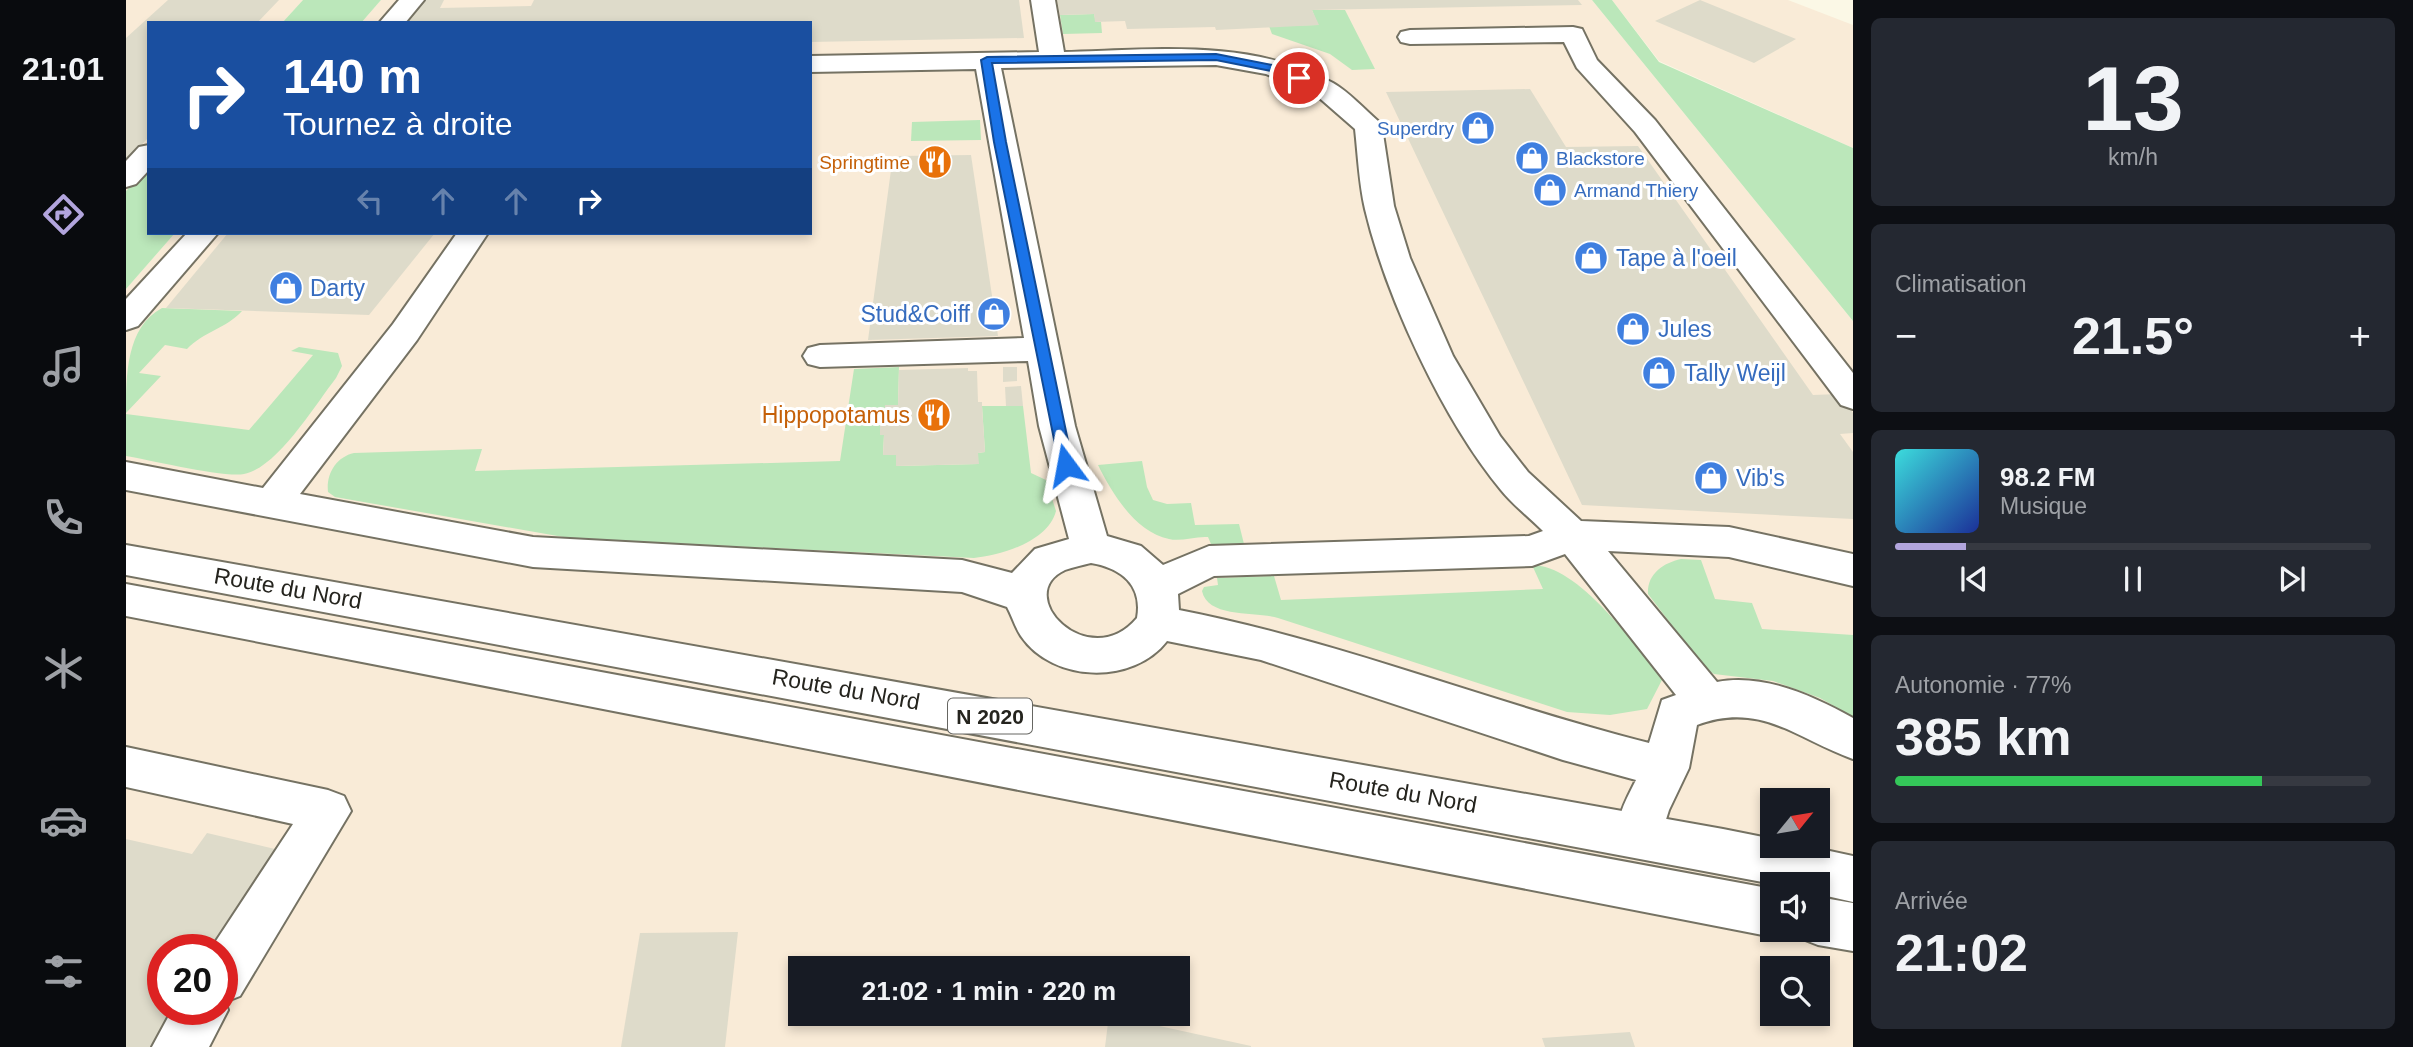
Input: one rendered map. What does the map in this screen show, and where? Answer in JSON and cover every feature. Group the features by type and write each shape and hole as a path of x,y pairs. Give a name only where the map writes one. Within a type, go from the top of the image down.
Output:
{"main road":[{"path":"393,21 412,0"},
{"path":"1044,0 1054,60"},
{"path":"1410,37 1573,34 1586,63 1644,126 1853,397"},
{"path":"812,64 1166,57 1237,60 1273,68 1325,89 1352,110 1368,127 1386,231 1410,303 1436,356 1487,445 1515,482 1572,535 1706,700"},
{"path":"987,60 1041,349 1066,465 1091,548"},
{"path":"126,178 147,155"},
{"path":"126,319 200,235"},
{"path":"272,503 405,332 455,255 471,235"},
{"path":"820,356 1041,349"},
{"path":"126,476 533,552 962,576 996,584 1024,597"},
{"path":"1156,604 1209,561 1532,551 1572,535 1729,542 1853,570"},
{"path":"1091,548 1111,551 1130,559 1146,571 1156,604 1148,635 1135,646 1099,656 1080,654 1054,644 1034,627 1026,612 1024,597 1030,577 1045,561 1066,550 1091,548"},
{"name":"Route du Nord","path":"126,560 1639,836 1853,878"},
{"name":"Route du Nord","path":"126,600 1760,911"},
{"path":"1156,604 1261,643 1526,730 1666,768"},
{"path":"1639,836 1646,808 1666,768 1677,713 1706,700 1739,697 1777,703 1853,740"},
{"path":"126,767 328,811 238,953"},
{"path":"1830,923 1853,928"},
{"path":"178,1047 192,1025"}],"shaded area":[{"path":"126,0 303,0 284,21 147,21 147,169 126,191"},
{"path":"381,0 1592,0 1853,321 1853,1047 126,1047 126,289 173,235 812,235 812,21 363,21"},
{"path":"1612,0 1788,0 1853,25 1853,148 1659,61"}],"green space":[{"path":"303,0 381,0 363,21 284,21"},
{"path":"1592,0 1612,0 1659,62 1853,148 1853,321"},
{"path":"1312,10 1345,10 1375,69 1352,70 1330,54 1272,34 1269,26 1318,25"},
{"path":"1094,14 1096,22 1101,22 1102,33 1063,34 1060,15"},
{"path":"980,120 981,140 911,141 912,122"},
{"path":"147,169 147,235 173,235 126,289 126,191"},
{"path":"162,308 242,311 187,349 165,345 139,373 161,376 126,413 130,354 141,327 150,316"},
{"path":"299,347 338,353 342,366 294,434 257,469 234,475 126,456 126,414 249,430 313,355 291,351"},
{"path":"899,367 898,405 884,424 880,425 880,435 884,435 883,455 896,455 897,466 978,464 978,453 985,452 982,406 1023,406 1031,473 1046,480 1056,511 1044,531 1034,539 1010,550 974,558 569,538 335,497 328,492 329,479 337,462 354,453 482,449 475,471 840,461 854,369"},
{"path":"1142,461 1147,487 1153,500 1167,504 1191,503 1195,525 1239,524 1245,548 1211,544 1208,537 1169,539 1157,535 1135,520 1118,499 1098,465"},
{"path":"1681,559 1701,560 1715,599 1752,603 1762,629 1853,635 1853,717 1820,698 1773,681 1714,674 1703,666 1648,594 1650,581 1657,570"},
{"path":"1532,565 1550,568 1586,592 1621,627 1663,678 1647,709 1610,715 1567,712 1278,618 1223,610 1206,600 1202,591 1204,587 1218,585 1217,578 1274,576 1281,600 1543,589"}],"building":[{"path":"168,0 279,0 259,21 147,21 147,139 126,161 126,38"},
{"path":"422,0 444,0 440,8 531,6 534,0 1019,0 1024,38 812,42 812,21 404,21"},
{"path":"1057,0 1578,0 1582,5 1312,10 1319,25 1216,30 1215,27 1127,29 1125,21 1095,22 1094,14 1060,15"},
{"path":"1700,0 1796,39 1754,63 1655,21"},
{"path":"1530,89 1566,147 1638,146 1813,395 1839,394 1853,413 1853,433 1840,434 1853,452 1853,519 1582,505 1386,92"},
{"path":"971,155 998,336 868,340 891,170 899,170 899,156"},
{"name":"Darty","path":"226,235 433,235 369,315 166,308"},
{"path":"1003,367 1017,367 1017,381 1003,382"},
{"name":"Hippopotamus","path":"968,368 968,371 977,371 978,402 982,402 985,452 978,453 979,464 896,466 896,455 883,455 884,435 880,435 880,424 884,424 885,405 898,405 899,370"},
{"path":"1021,386 1023,406 1006,406 1005,387"},
{"path":"207,833 279,850 224,934 147,934 147,1025 164,1025 150,1047 126,1047 126,839 192,854"},
{"path":"738,932 725,1047 621,1047 640,933"},
{"path":"1108,1026 1159,1026 1251,1046 1251,1047 1105,1047"},
{"path":"1630,1032 1635,1047 1545,1047 1542,1038"}],"place":[{"name":"Superdry","path":"1478,128"},
{"name":"Blackstore","path":"1532,158"},
{"name":"Springtime","path":"935,162"},
{"name":"Armand Thiery","path":"1550,190"},
{"name":"Tape à l'oeil","path":"1591,258"},
{"name":"Darty","path":"286,288"},
{"name":"Stud&Coiff","path":"994,314"},
{"name":"Jules","path":"1633,329"},
{"name":"Tally Weijl","path":"1659,373"},
{"name":"Hippopotamus","path":"934,415"},
{"name":"Vib's","path":"1711,478"}],"route":[{"path":"1066,465 1000,142 987,60 1216,57 1273,68 1299,78"}]}
